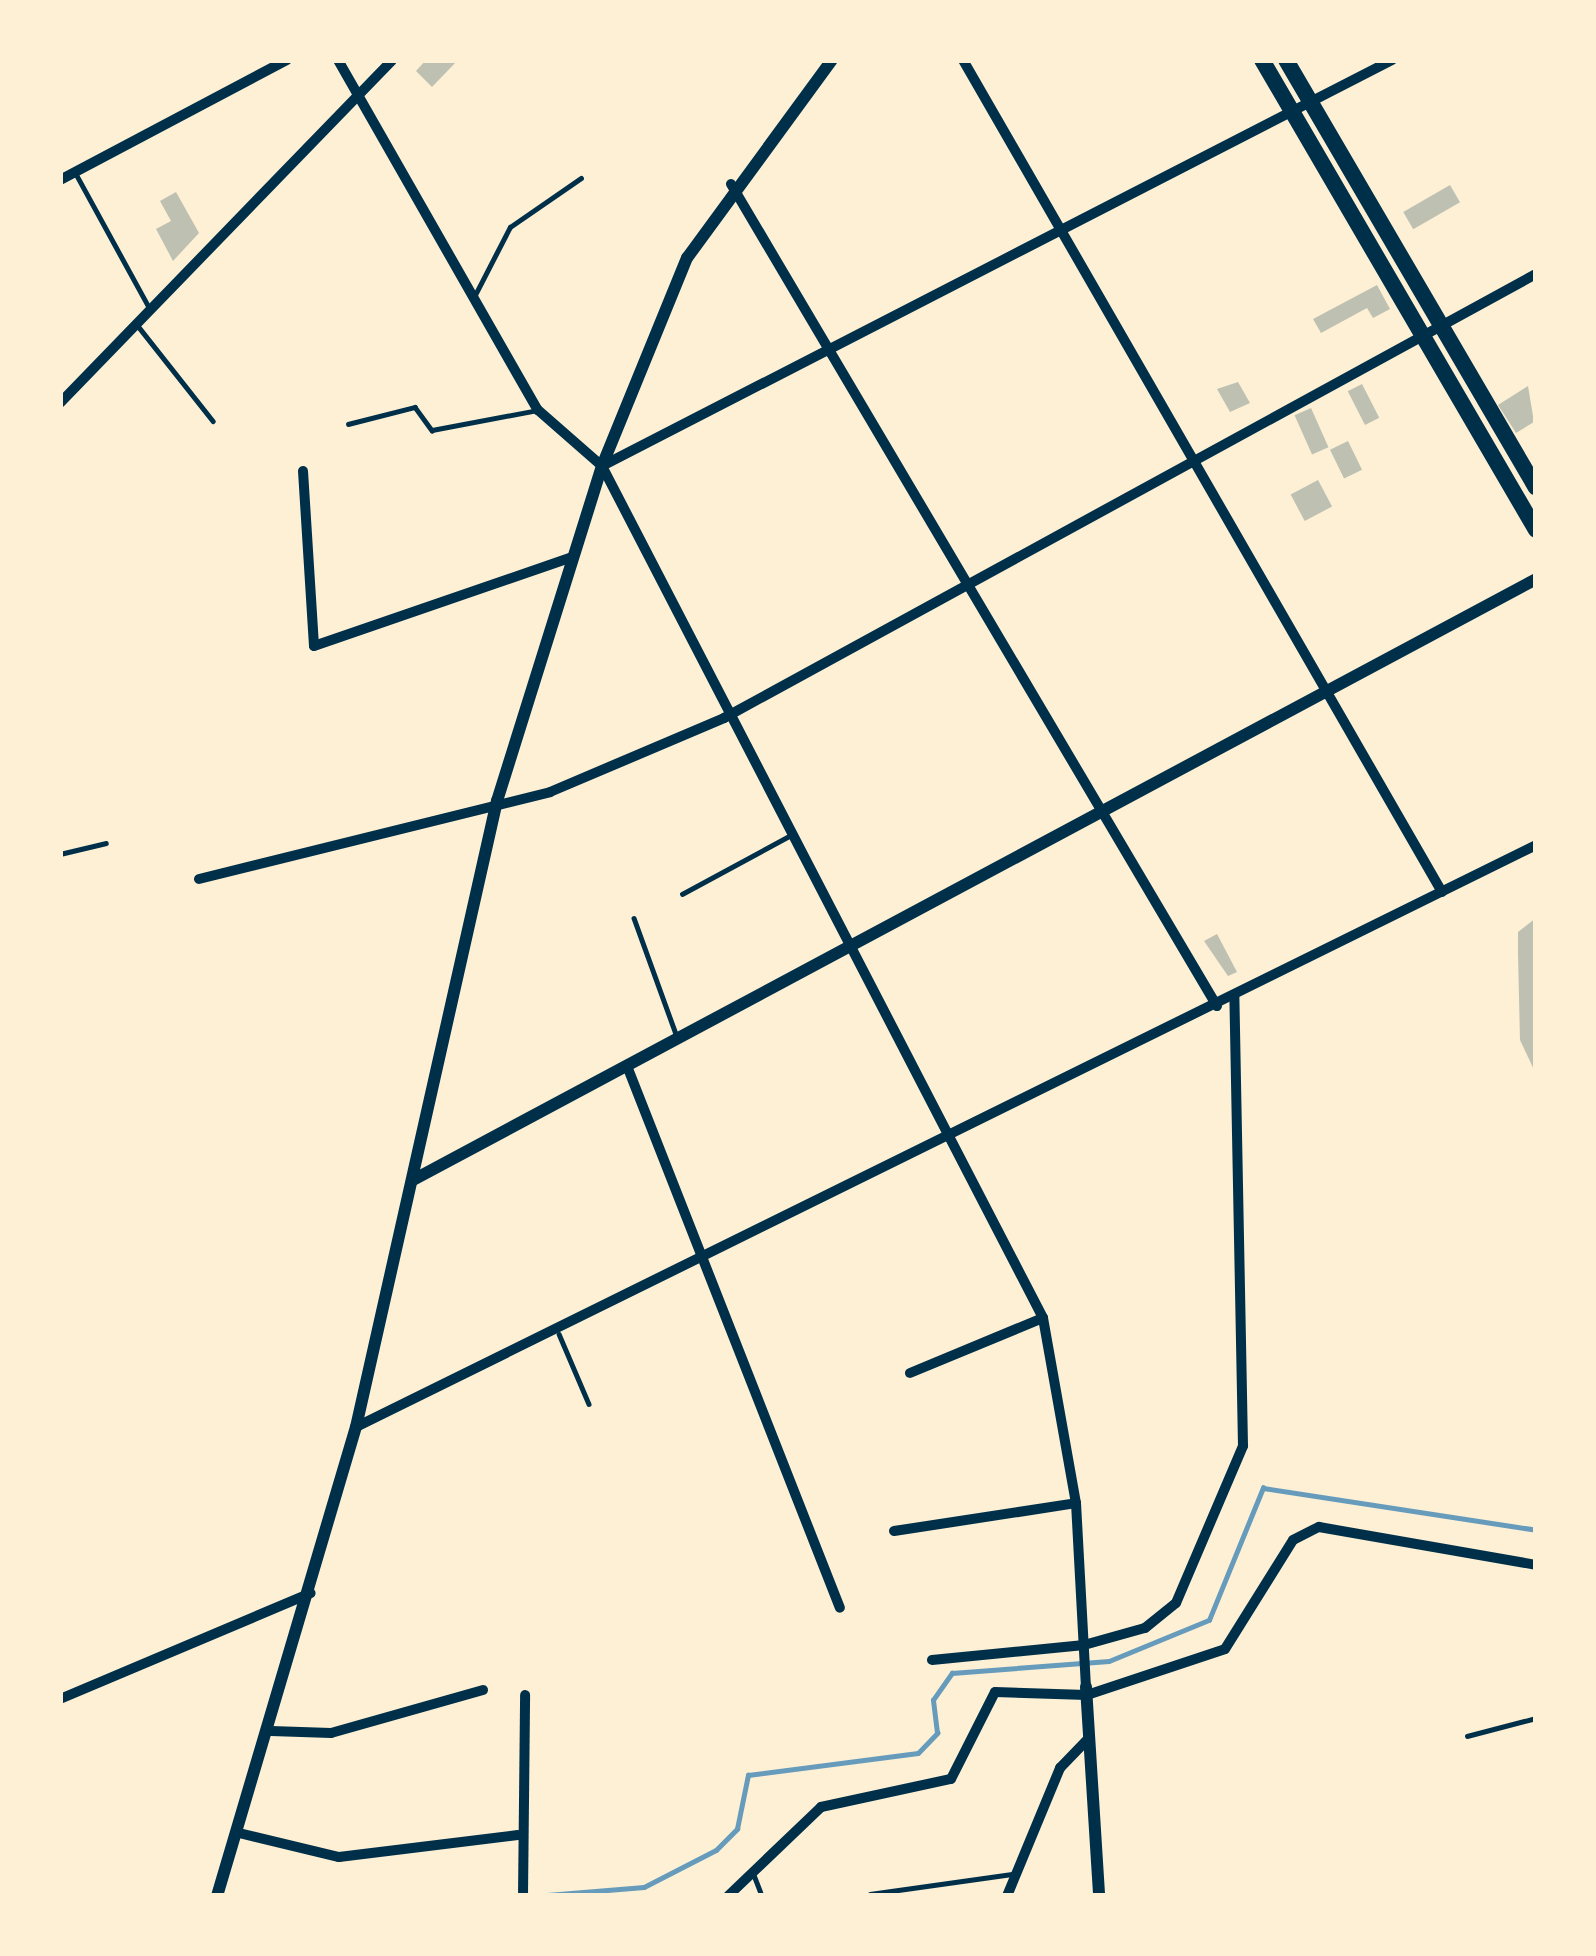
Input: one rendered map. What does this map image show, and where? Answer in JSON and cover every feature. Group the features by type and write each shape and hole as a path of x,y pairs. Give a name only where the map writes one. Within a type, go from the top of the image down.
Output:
{"highway":[{"path":"1262,60 1536,530"},
{"path":"1286,60 1536,487"}],"street":[{"path":"60,180 287,60"},
{"path":"338,60 538,410 602,466 724,718 854,944 1043,1318 1076,1503 1099,1896"},
{"path":"60,403 392,60"},
{"path":"217,1896 272,1731 356,1427 497,801 602,466 687,258 731,184 832,60"},
{"path":"963,60 1189,466 1442,892"},
{"path":"602,466 830,356 1392,60"},
{"path":"731,184 961,587 1217,1006"},
{"path":"199,879 497,801 550,792 724,718 1536,274"},
{"path":"303,471 314,646 573,556"},
{"path":"413,1180 1536,579"},
{"path":"356,1427 560,1334 1536,845"},
{"path":"932,1660 1084,1648 1145,1628 1176,1603 1243,1446 1234,997"},
{"path":"627,1066 708,1261 840,1608"},
{"path":"910,1373 1043,1318"},
{"path":"894,1532 1076,1503"},
{"path":"728,1896 821,1807 951,1779 995,1692 1087,1691 1225,1649 1293,1540 1319,1527 1536,1565"},
{"path":"60,1699 311,1593"},
{"path":"272,1731 331,1733 483,1690"},
{"path":"523,1896 518,1835 525,1695"},
{"path":"1006,1896 1060,1768 1089,1738"},
{"path":"239,1833 339,1856 518,1835"}],"lane":[{"path":"75,172 149,307"},
{"path":"475,295 510,226 581,178"},
{"path":"135,321 214,421"},
{"path":"348,424 415,407 432,430 538,410"},
{"path":"682,894 794,834"},
{"path":"60,854 106,843"},
{"path":"634,918 678,1039"},
{"path":"560,1334 589,1404"},
{"path":"1468,1736 1536,1718"},
{"path":"870,1894 1016,1874"},
{"path":"754,1875 762,1896"}],"building":[{"path":"426,60 458,60 432,87 416,71"},
{"path":"1450,185 1460,202 1413,229 1403,212"},
{"path":"176,192 199,233 173,261 156,229 171,221 160,201"},
{"path":"1377,285 1390,309 1373,318 1367,308 1321,333 1313,319"},
{"path":"1238,382 1250,403 1230,412 1217,389"},
{"path":"1362,384 1379,418 1365,425 1348,391"},
{"path":"1528,386 1534,422 1516,433 1498,405"},
{"path":"1311,408 1328,447 1312,455 1295,415"},
{"path":"1348,441 1362,470 1344,479 1330,450"},
{"path":"1318,480 1332,506 1305,521 1291,495"},
{"path":"1536,918 1536,1074 1520,1040 1518,932"},
{"path":"1217,934 1237,972 1228,976 1204,941"}],"waterway":[{"path":"535,1896 644,1887 716,1850 737,1829 748,1775 918,1753 937,1733 933,1700 952,1673 1109,1661 1209,1620 1263,1488 1536,1530"}]}
